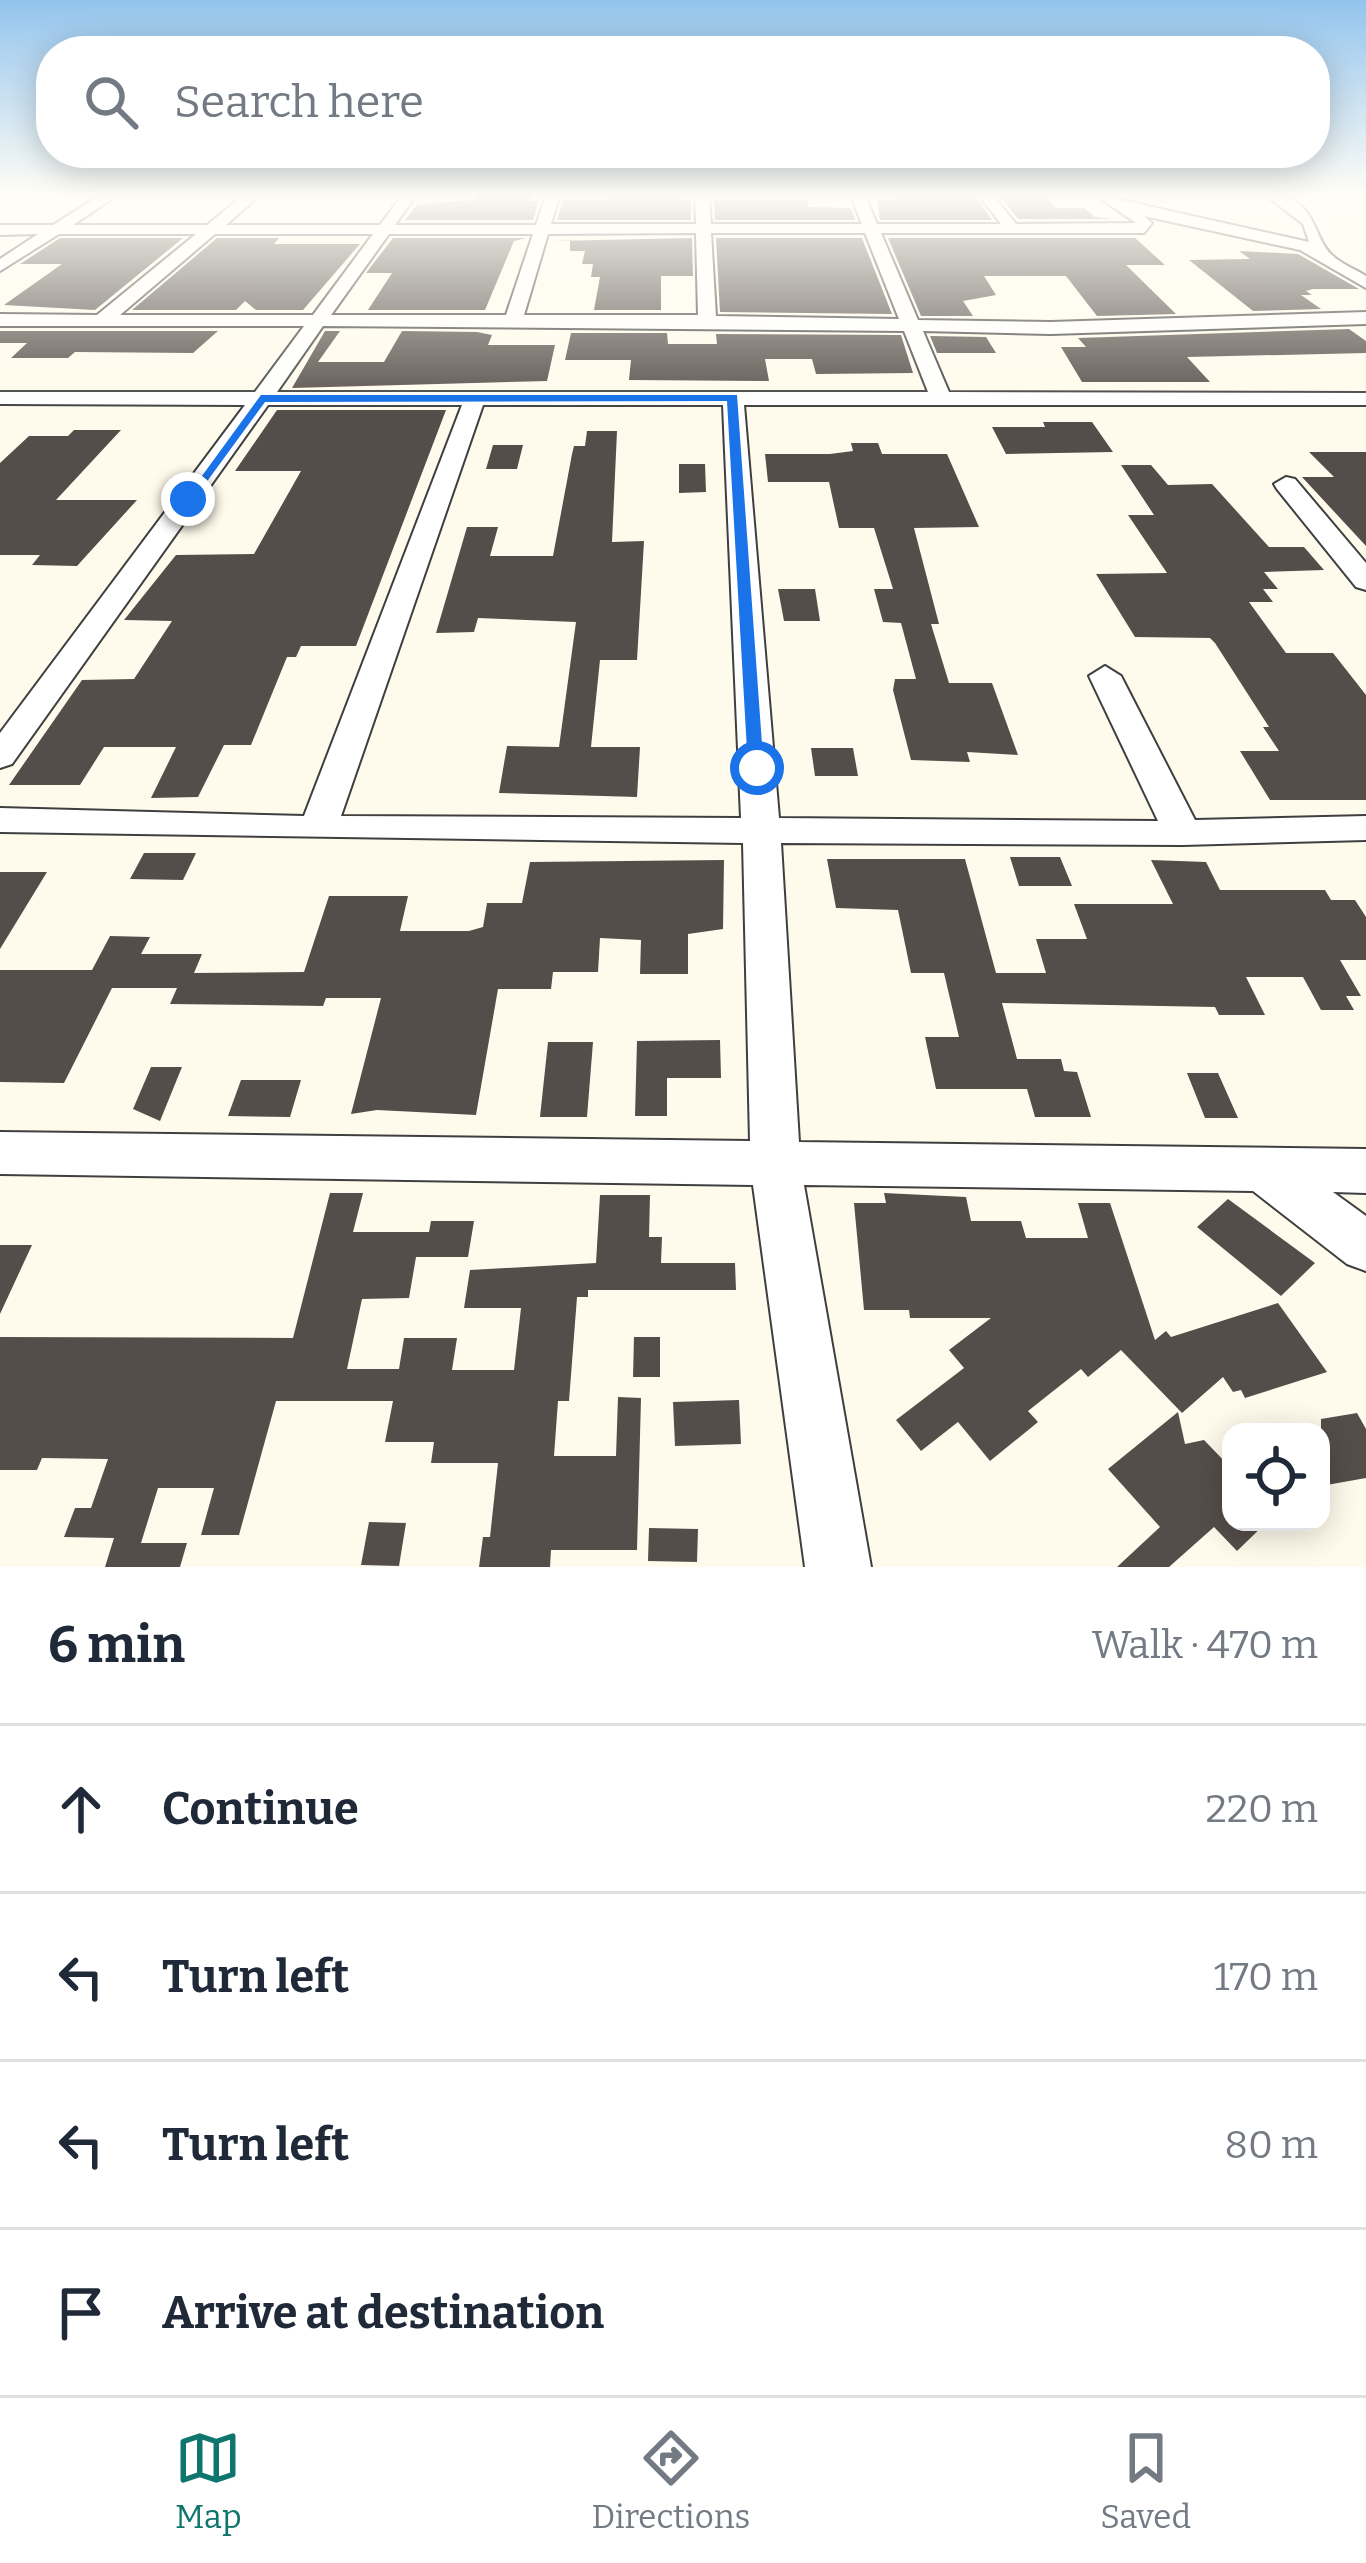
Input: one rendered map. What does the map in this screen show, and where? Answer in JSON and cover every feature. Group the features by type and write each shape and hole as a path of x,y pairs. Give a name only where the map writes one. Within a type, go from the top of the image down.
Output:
{"street":[{"path":"102,320 169,267"},
{"path":"0,757 357,267"},
{"path":"513,322 532,267"},
{"path":"705,267 707,321"},
{"path":"886,267 940,396"},
{"path":"0,320 707,321 910,328 1366,318"},
{"path":"3,401 940,396 1366,399"},
{"path":"318,828 476,398"},
{"path":"733,398 775,1160 838,1567"},
{"path":"1286,484 1366,580"},
{"path":"1105,676 1183,833"},
{"path":"0,820 318,828 1183,833 1366,828"},
{"path":"0,1153 1366,1171"},
{"path":"1263,1170 1366,1247"}],"building":[{"path":"58,267 147,267 95,310 4,305"},
{"path":"183,267 340,267 303,310 256,310 245,301 236,310 132,310"},
{"path":"371,267 503,267 485,310 368,310 392,273 366,273"},
{"path":"593,267 693,267 693,276 661,276 661,310 594,310 600,277 591,277"},
{"path":"718,267 873,267 892,314 720,312"},
{"path":"900,267 1128,267 1176,314 1097,316 1066,276 984,276 996,295 963,301 973,316 921,316"},
{"path":"1198,267 1321,267 1359,289 1313,289 1306,291 1312,295 1301,295 1321,309 1253,311"},
{"path":"1349,329 1366,341 1366,353 1187,357 1210,382 1082,382 1061,347 1086,347 1078,338"},
{"path":"0,331 218,331 193,353 75,352 68,358 11,358 27,343 0,343"},
{"path":"325,331 340,331 318,362 384,362 402,331 477,332 492,335 488,345 555,345 547,381 292,388"},
{"path":"571,333 667,333 668,344 717,344 716,334 901,335 913,373 816,374 812,359 765,359 769,381 629,380 631,360 565,360"},
{"path":"930,336 986,337 996,353 937,353"},
{"path":"277,410 446,410 356,646 301,646 296,657 287,657 251,745 224,745 198,797 151,798 176,747 104,747 80,785 9,785 82,680 134,679 172,621 124,620 176,555 254,554 301,471 235,471"},
{"path":"1043,422 1092,422 1113,452 1006,454 992,427 1045,427"},
{"path":"74,430 121,430 56,500 137,500 77,566 32,565 40,555 0,555 0,463 29,436 68,436"},
{"path":"587,431 617,431 612,542 644,541 637,660 600,660 591,747 640,747 637,797 499,793 507,746 559,747 576,622 478,618 474,632 436,633 467,527 498,527 490,556 553,556 574,446 585,446"},
{"path":"851,443 878,443 882,454 947,454 979,527 914,528 939,624 931,624 949,683 992,683 1018,755 967,752 970,762 911,760 893,690 895,679 916,679 901,623 883,622 874,589 893,589 874,528 839,528 829,482 768,482 765,454 830,454 853,451"},
{"path":"493,445 523,445 517,469 486,469"},
{"path":"1309,452 1366,452 1366,546 1302,477 1334,477"},
{"path":"679,464 705,464 706,492 679,493"},
{"path":"1121,465 1151,465 1168,485 1212,484 1269,547 1304,547 1324,570 1264,572 1278,589 1263,589 1273,602 1249,602 1286,653 1333,653 1366,695 1366,800 1270,800 1240,751 1279,751 1263,727 1269,727 1215,643 1210,638 1135,637 1096,574 1167,573 1128,515 1154,515"},
{"path":"778,589 815,589 820,621 784,621"},
{"path":"811,748 853,748 858,776 815,776"},
{"path":"144,853 196,853 183,880 130,879"},
{"path":"1010,857 1060,857 1072,886 1019,886"},
{"path":"827,859 965,859 996,973 1046,973 1036,939 1087,939 1074,904 1173,904 1151,860 1206,862 1220,890 1325,890 1331,900 1355,900 1366,917 1366,960 1340,960 1361,996 1346,996 1354,1010 1321,1010 1303,977 1246,977 1265,1015 1219,1015 1215,1007 1002,1003 1017,1059 1061,1059 1064,1071 1077,1072 1091,1117 1035,1117 1027,1089 936,1089 925,1037 959,1037 944,973 911,973 898,910 836,908"},
{"path":"724,860 723,929 688,934 688,974 640,974 641,940 600,938 598,972 553,972 551,989 498,989 476,1115 377,1110 351,1114 381,998 326,998 323,1006 170,1004 177,988 112,988 64,1083 0,1082 0,970 92,970 110,936 150,937 141,954 202,954 194,973 304,972 329,896 408,896 400,931 469,931 483,927 487,903 522,903 530,862"},
{"path":"0,872 47,872 0,949"},
{"path":"720,1040 721,1078 667,1078 667,1116 635,1116 637,1041"},
{"path":"548,1042 593,1042 587,1117 540,1117"},
{"path":"151,1067 182,1067 160,1121 133,1109"},
{"path":"1187,1073 1218,1073 1238,1118 1205,1118"},
{"path":"241,1080 301,1080 290,1117 228,1116"},
{"path":"330,1193 363,1193 353,1232 429,1232 431,1221 474,1221 468,1257 416,1257 409,1298 362,1299 347,1369 399,1369 404,1338 457,1338 452,1370 514,1370 521,1308 464,1308 470,1270 596,1263 600,1195 650,1195 649,1237 662,1237 661,1263 735,1263 736,1290 588,1290 588,1297 577,1297 569,1401 558,1401 554,1456 616,1456 618,1397 641,1398 637,1550 551,1550 550,1567 479,1567 483,1537 490,1537 498,1463 431,1463 434,1442 385,1442 393,1401 276,1401 239,1535 201,1535 214,1488 158,1488 141,1543 187,1543 180,1567 105,1567 114,1538 64,1537 75,1508 91,1508 108,1459 42,1458 37,1470 0,1470 0,1337 293,1338"},
{"path":"884,1193 966,1197 971,1221 1021,1221 1026,1238 1088,1238 1078,1203 1110,1203 1155,1340 1166,1331 1171,1337 1278,1303 1327,1372 1245,1398 1241,1390 1233,1392 1223,1377 1182,1413 1121,1350 1088,1377 1081,1369 1028,1411 1038,1422 990,1461 958,1422 921,1451 896,1420 964,1368 949,1350 991,1318 910,1318 909,1310 864,1310 854,1203 886,1203"},
{"path":"1228,1199 1315,1263 1281,1296 1197,1227"},
{"path":"0,1245 32,1245 0,1314"},
{"path":"634,1337 660,1337 660,1377 633,1377"},
{"path":"739,1400 741,1444 675,1446 673,1402"},
{"path":"1178,1412 1185,1444 1204,1440 1222,1459 1222,1531 1258,1531 1237,1551 1214,1527 1169,1567 1117,1567 1160,1527 1108,1469"},
{"path":"1357,1413 1366,1429 1366,1478 1330,1484 1330,1423 1321,1423 1321,1419"},
{"path":"369,1522 406,1523 399,1566 361,1565"},
{"path":"649,1528 698,1529 697,1562 648,1561"}],"route":[{"path":"188,499 261,399 733,398 757,768"}]}
